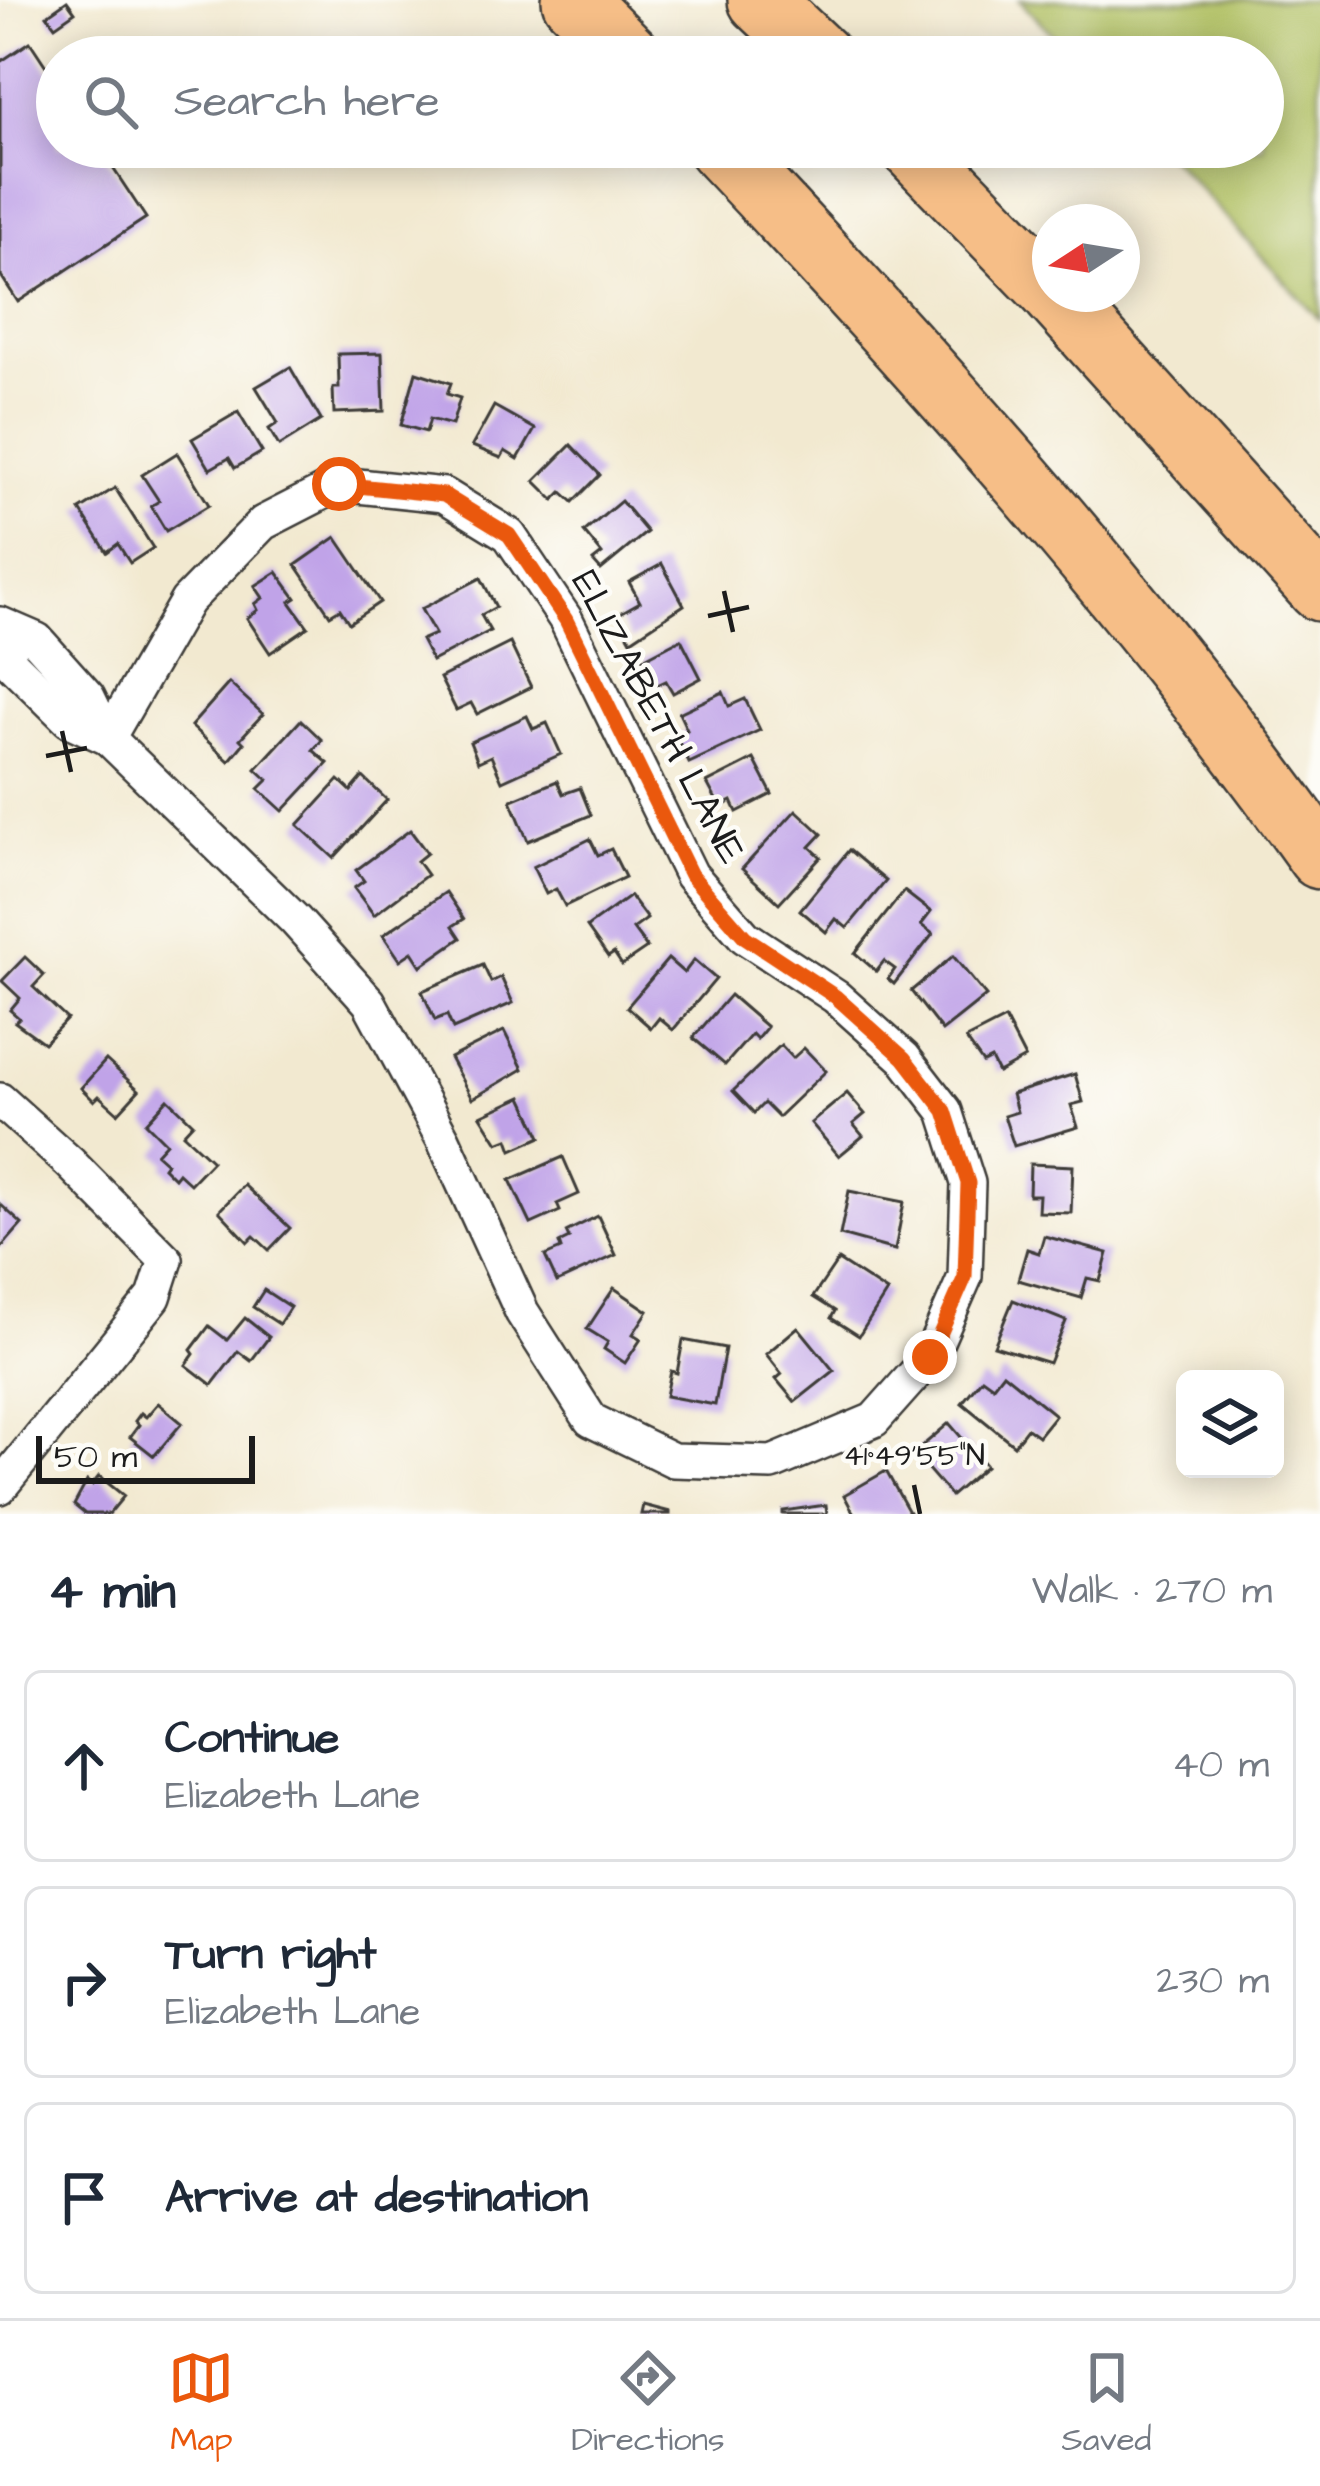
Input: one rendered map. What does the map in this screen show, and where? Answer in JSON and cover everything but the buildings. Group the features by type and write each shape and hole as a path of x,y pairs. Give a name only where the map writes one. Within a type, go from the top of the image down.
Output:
{"highway":[{"path":"574,0 610,36"},
{"path":"760,0 798,36"},
{"path":"739,168 890,331 1095,567 1320,857"},
{"path":"932,168 1032,271"},
{"path":"1070,312 1320,589"}],"street":[{"name":"ELIZABETH LANE","path":"0,626 11,663 69,720 108,738 295,920 369,1002 443,1139 522,1312 591,1420 674,1460 772,1463 874,1420 930,1357 965,1277 968,1183 945,1111 904,1058 836,997 745,937 691,875 566,620 509,535 444,495 339,484 262,523 187,601 108,738"},
{"path":"0,1100 166,1260 154,1297 0,1487"}],"green space":[{"path":"1019,0 1320,0 1320,320 1180,168 1284,168 1284,36 1054,36"}],"route":[{"path":"339,484 444,495 509,535 566,620 691,875 745,937 836,997 904,1058 945,1111 968,1183 965,1277 930,1357"}]}
